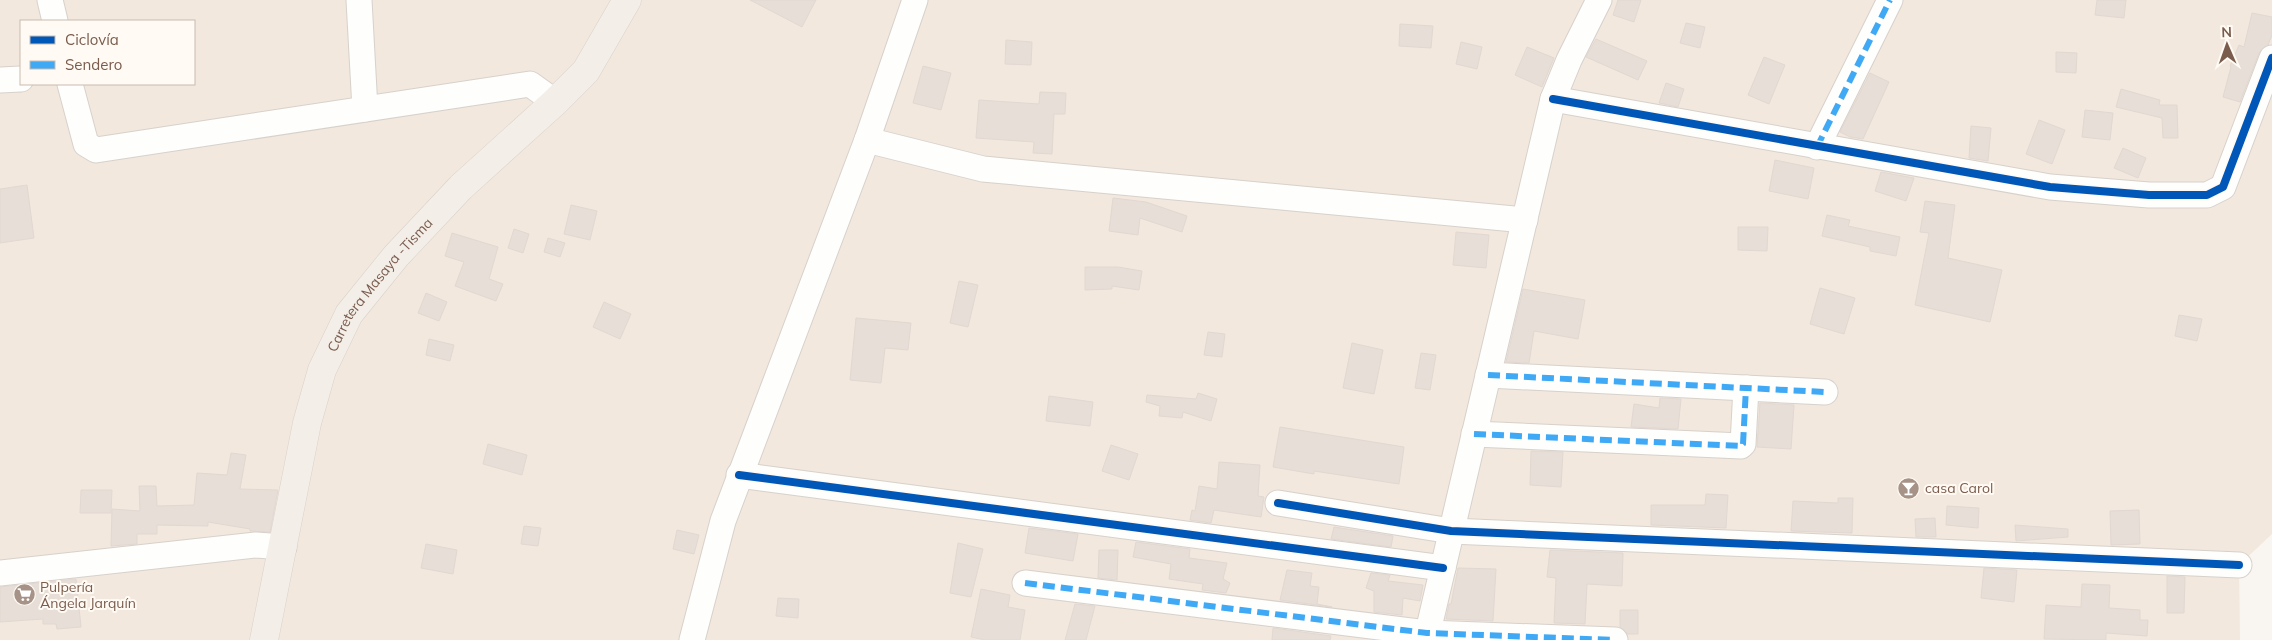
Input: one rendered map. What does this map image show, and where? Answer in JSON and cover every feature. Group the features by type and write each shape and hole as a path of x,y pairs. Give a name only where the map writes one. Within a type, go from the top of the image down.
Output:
{"main road":[{"name":"Carretera Masaya -Tisma","path":"264,640 284,547 307,423 322,370 350,314 396,256 461,188 586,71 627,0"}],"street":[{"path":"50,0 55,20"},
{"path":"359,0 365,109"},
{"path":"692,640 722,521 867,140 915,0"},
{"path":"1426,637 1553,99 1569,60 1600,0"},
{"path":"1817,147 1890,0"},
{"path":"1553,99 2050,187 2149,194 2207,195 2222,187 2272,58"},
{"path":"0,80 20,78"},
{"path":"70,85 86,144 96,150 530,84 555,102"},
{"path":"867,140 984,169 1525,220"},
{"path":"1488,375 1825,392"},
{"path":"1474,434 1741,446 1744,444 1746,388"},
{"path":"739,475 1443,568"},
{"path":"1278,503 1451,530 2239,564"},
{"path":"0,573 256,545 284,547"},
{"path":"1025,583 1426,637 1615,640"}],"shaded area":[{"path":"0,0 2272,0 2272,534 2239,565 2240,640 0,640"}],"building":[{"path":"750,0 816,0 802,27"},
{"path":"1618,0 1641,0 1634,22 1613,15"},
{"path":"2097,0 2126,0 2124,18 2095,15"},
{"path":"2252,13 2272,17 2272,35 2268,45 2259,53 2240,102 2223,97 2230,66 2239,45 2244,47"},
{"path":"1686,23 1705,27 1700,48 1680,43"},
{"path":"1400,24 1433,26 1431,48 1399,46"},
{"path":"1596,39 1647,61 1638,80 1586,57"},
{"path":"1006,40 1032,42 1031,65 1005,64"},
{"path":"1461,42 1482,47 1477,69 1456,64"},
{"path":"1527,47 1554,58 1542,87 1515,75"},
{"path":"2056,52 2077,53 2076,73 2056,72"},
{"path":"1764,57 1785,65 1769,104 1748,95"},
{"path":"923,66 951,73 941,110 913,103"},
{"path":"1870,73 1889,82 1863,139 1850,137 1840,132"},
{"path":"1666,83 1684,89 1678,107 1659,103"},
{"path":"2121,89 2160,100 2159,105 2177,105 2178,138 2163,138 2162,118 2116,107"},
{"path":"1040,92 1066,93 1065,114 1054,114 1052,154 1033,153 1034,142 976,138 979,100 1039,104"},
{"path":"2085,110 2113,113 2110,140 2082,137"},
{"path":"2039,120 2065,130 2052,164 2026,154"},
{"path":"1971,126 1991,128 1988,161 1969,158"},
{"path":"2123,148 2146,158 2138,178 2114,168"},
{"path":"1775,160 1814,168 1808,199 1769,191"},
{"path":"1881,172 1914,178 1906,201 1875,191"},
{"path":"27,185 34,238 0,243 0,189"},
{"path":"1113,198 1146,202 1187,216 1182,232 1140,218 1138,235 1109,231"},
{"path":"1925,201 1955,205 1948,258 2002,270 1990,322 1915,305 1929,233 1920,232"},
{"path":"571,205 597,211 590,240 564,234"},
{"path":"1827,215 1850,220 1848,226 1900,237 1896,256 1870,251 1870,247 1822,236"},
{"path":"1738,227 1768,227 1767,251 1738,250"},
{"path":"514,229 529,234 523,253 508,248"},
{"path":"1456,232 1489,235 1486,268 1453,265"},
{"path":"452,233 498,247 489,279 503,284 496,301 455,286 464,262 445,256"},
{"path":"548,238 565,243 560,257 544,252"},
{"path":"1085,267 1118,267 1142,271 1139,290 1112,286 1112,289 1085,290"},
{"path":"959,281 978,285 968,327 950,323"},
{"path":"1820,288 1855,298 1844,334 1810,324"},
{"path":"1523,289 1585,300 1578,339 1534,331 1529,363 1506,362"},
{"path":"426,293 447,302 439,321 418,313"},
{"path":"604,302 631,314 620,339 593,327"},
{"path":"2179,315 2202,319 2197,341 2175,336"},
{"path":"856,318 911,323 908,350 885,348 881,383 850,380"},
{"path":"1208,332 1225,334 1222,357 1204,355"},
{"path":"429,339 454,345 450,361 426,355"},
{"path":"1352,343 1383,350 1374,394 1343,388"},
{"path":"1421,353 1436,355 1430,390 1415,388"},
{"path":"1198,393 1217,399 1211,421 1183,412 1182,418 1159,416 1160,406 1146,402 1147,395 1196,399"},
{"path":"1049,396 1093,402 1090,426 1046,421"},
{"path":"1660,398 1681,399 1678,429 1631,427 1634,404 1659,408"},
{"path":"1760,403 1794,405 1791,449 1757,447"},
{"path":"1280,427 1404,447 1399,484 1314,471 1314,474 1273,467"},
{"path":"488,444 527,455 522,475 483,464"},
{"path":"1111,445 1138,454 1129,480 1102,471"},
{"path":"1531,451 1563,452 1561,487 1530,485"},
{"path":"231,453 246,455 240,489 278,490 270,532 250,531 250,529 208,522 208,526 157,525 157,534 137,534 137,544 111,546 112,509 140,511 139,486 156,486 157,506 194,505 197,473 227,475"},
{"path":"1219,462 1260,465 1258,496 1264,497 1261,517 1214,510 1211,523 1190,520 1192,510 1195,511 1199,486 1217,489"},
{"path":"81,490 112,490 111,513 80,513"},
{"path":"1706,494 1728,495 1726,528 1651,525 1651,505 1705,505"},
{"path":"1838,498 1853,498 1852,533 1791,531 1793,501 1838,503"},
{"path":"1947,506 1979,508 1978,528 1946,525"},
{"path":"2139,510 2140,544 2111,545 2110,511"},
{"path":"1935,518 1936,537 1916,537 1915,519"},
{"path":"2015,525 2068,529 2068,537 2016,541"},
{"path":"524,526 541,528 538,546 521,544"},
{"path":"1334,527 1393,536 1391,547 1331,539"},
{"path":"1029,528 1078,534 1073,561 1025,553"},
{"path":"677,530 699,535 694,554 673,549"},
{"path":"1136,542 1190,549 1189,558 1227,563 1223,579 1230,583 1226,593 1202,590 1203,584 1169,579 1171,564 1133,557"},
{"path":"958,543 983,549 971,597 950,593"},
{"path":"426,544 457,550 453,574 421,568"},
{"path":"1099,550 1118,550 1117,580 1098,578"},
{"path":"1550,550 1623,553 1622,586 1587,584 1585,624 1554,623 1556,578 1547,577"},
{"path":"1458,568 1496,569 1493,621 1446,619"},
{"path":"1984,568 2017,570 2014,602 1981,598"},
{"path":"1287,570 1312,573 1310,586 1319,587 1317,604 1332,607 1280,600"},
{"path":"1371,573 1390,575 1388,581 1423,585 1420,601 1403,598 1402,615 1374,612 1374,591 1366,588"},
{"path":"2167,576 2185,577 2184,613 2167,613"},
{"path":"76,579 81,627 57,629 56,624 43,624 43,619 0,622 0,587"},
{"path":"2082,584 2110,585 2109,608 2140,610 2140,620 2148,620 2147,636 2106,633 2106,640 2044,639 2046,605 2081,607"},
{"path":"981,589 1010,595 1008,607 1025,610 1020,640 985,640 971,637"},
{"path":"778,598 799,599 798,618 776,616"},
{"path":"1075,604 1095,606 1086,640 1065,640"},
{"path":"1620,610 1638,610 1638,634 1628,634 1620,627"},
{"path":"1273,628 1331,636 1330,640 1272,640"}],"marked path":[{"path":"1817,147 1890,0"},
{"path":"1488,375 1825,392"},
{"path":"1474,434 1741,446 1743,444 1746,388"},
{"path":"1025,583 1427,633 1615,640"}],"cycle path":[{"path":"1553,99 2050,187 2149,195 2207,195 2223,187 2272,58"},
{"path":"739,475 1443,568"},
{"path":"1278,503 1451,531 2239,565"}],"place":[{"name":"casa Carol","path":"1909,488"},
{"name":"Pulpería Ángela Jarquín","path":"24,595"}]}
